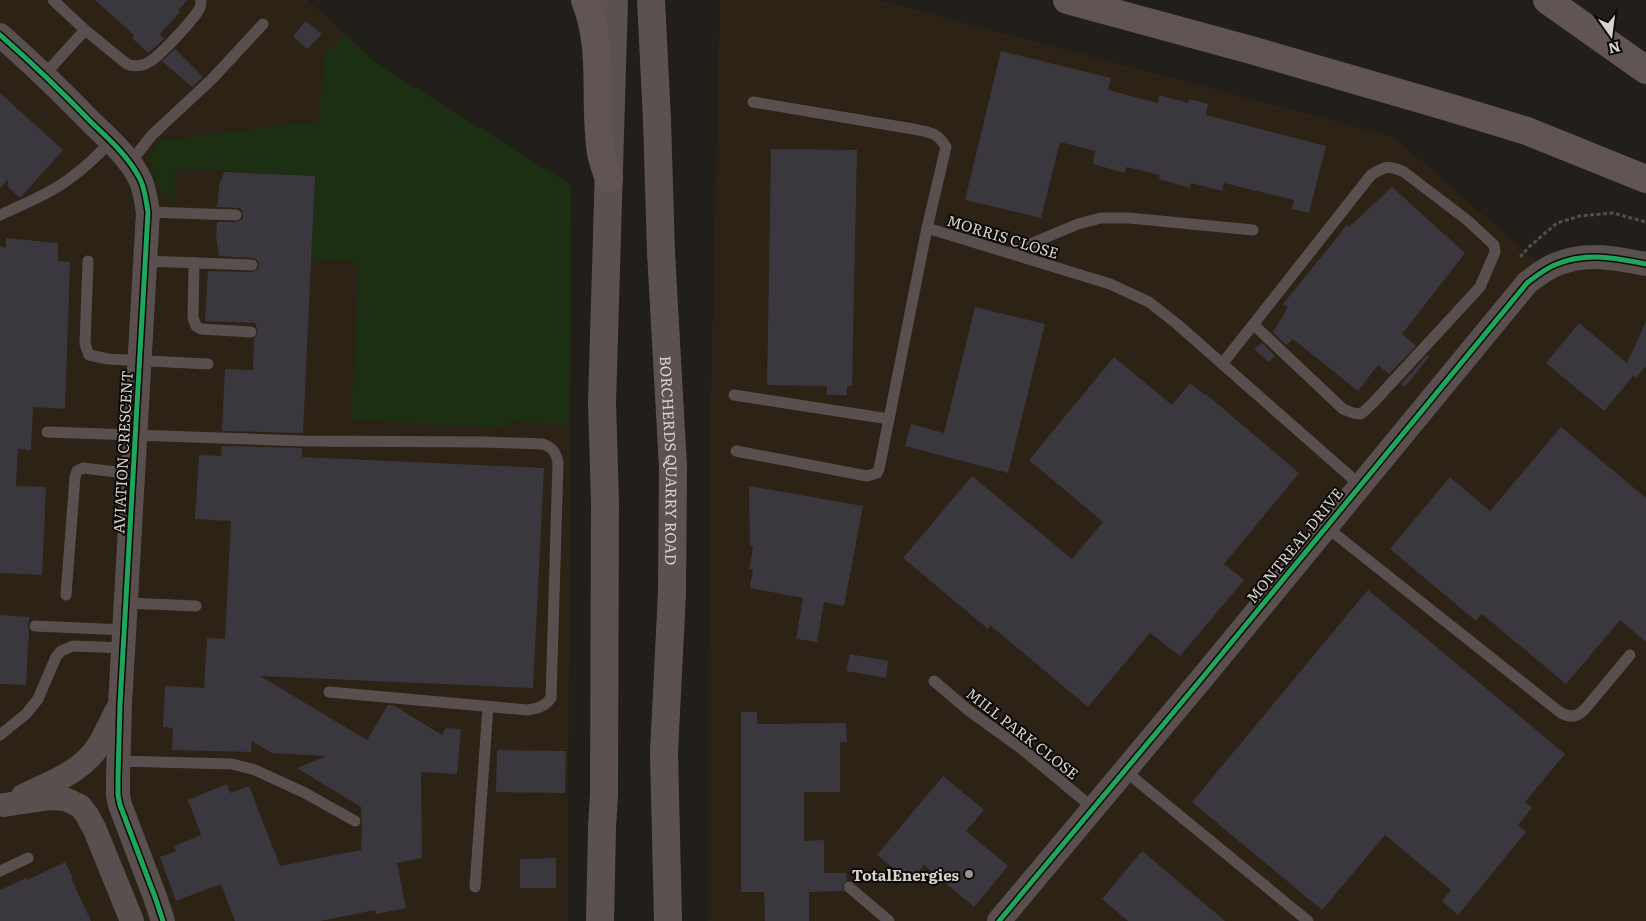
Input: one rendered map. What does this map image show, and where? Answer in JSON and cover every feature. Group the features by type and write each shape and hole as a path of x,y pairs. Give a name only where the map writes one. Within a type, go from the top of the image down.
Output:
{"highway":[{"path":"586,0 596,40 601,155 609,179"},
{"path":"1067,0 1448,106 1527,131 1646,179"},
{"path":"1546,0 1646,70"}],"main road":[{"path":"600,921 604,794 605,502 602,403 614,0"},
{"name":"BORCHERDS QUARRY ROAD","path":"651,0 661,252 673,467 672,593 664,752 668,921"}],"street":[{"name":"AVIATION CRESCENT","path":"0,35 45,74 111,141 130,163 140,179 146,195 148,212 120,704 118,794 120,805 155,897 162,921"},
{"name":"MONTREAL DRIVE","path":"999,921 1527,282 1556,264 1587,256 1623,259 1646,264"},
{"name":"AVIATION CRESCENT","path":"2,806 75,769 96,748 120,704"},
{"name":"AVIATION CRESCENT","path":"2,806 34,800 65,798 80,806 87,814 95,830 132,921"}],"lane":[{"path":"53,0 85,30 132,66 149,63 166,47 199,10 202,0"},
{"path":"130,163 152,134 212,79 263,24"},
{"path":"45,74 85,30"},
{"path":"753,102 913,129 934,134 941,139 946,147 927,228"},
{"path":"0,214 56,188 73,177 111,141"},
{"path":"1222,364 1371,175 1383,167 1393,167 1404,172 1468,220 1494,245 1495,252 1480,286 1361,414 1343,409 1254,324"},
{"path":"148,212 236,215"},
{"path":"1009,253 1078,224 1101,218 1129,218 1253,230"},
{"name":"MORRIS CLOSE","path":"736,451 867,476 877,473 927,228 1110,284 1149,302 1178,324 1360,485"},
{"path":"88,261 85,344 89,355 108,359 208,364"},
{"path":"145,261 252,265"},
{"path":"194,263 193,318 196,326 201,329 251,332"},
{"path":"734,395 889,419"},
{"path":"47,432 304,441 484,442 543,444 550,446 556,452 558,463 550,698 546,705 528,710 329,692"},
{"path":"66,595 77,471 82,468 134,474"},
{"path":"1326,526 1567,716 1579,715 1630,655"},
{"path":"127,603 196,606"},
{"path":"35,626 124,639"},
{"path":"0,735 26,714 38,699 56,657 61,651 73,646 124,639"},
{"name":"MILL PARK CLOSE","path":"934,681 968,710 1022,749 1093,808"},
{"path":"475,887 488,706"},
{"path":"118,761 232,764 255,770 306,793 355,821"},
{"path":"1124,770 1308,921"},
{"path":"0,871 28,858"},
{"path":"849,887 889,921"}],"shaded area":[{"path":"0,0 308,0 376,63 571,185 568,921 0,921"},
{"path":"720,0 878,0 1394,137 1546,269 1646,264 1646,921 708,921 709,477"}],"green space":[{"path":"344,33 376,63 571,185 570,425 509,421 509,428 351,420 359,263 311,258 315,176 175,168 174,201 159,190 149,158 158,141 319,121 324,55"}],"building":[{"path":"95,0 187,0 178,10 180,12 160,34 164,39 148,53 132,38 134,35"},
{"path":"306,21 322,34 307,49 293,36"},
{"path":"175,49 203,77 192,87 162,61"},
{"path":"1001,51 1111,78 1108,90 1158,103 1159,95 1188,103 1189,99 1208,104 1206,115 1326,146 1309,213 1292,209 1294,200 1224,183 1222,191 1191,183 1190,188 1159,179 1160,175 1126,167 1125,173 1093,164 1095,151 1060,142 1041,218 965,200"},
{"path":"0,93 63,150 20,198 8,187 8,179 0,189"},
{"path":"771,149 857,150 852,386 847,386 847,395 827,395 827,386 767,385"},
{"path":"224,172 315,176 303,433 222,431 225,369 253,370 254,339 258,332 255,323 205,321 208,271 252,272 258,269 259,265 258,261 253,258 219,256 216,236 217,222 236,222 242,219 243,216 240,208 217,207 219,186"},
{"path":"1392,187 1465,253 1402,334 1416,346 1389,374 1378,365 1358,391 1293,339 1286,345 1273,332 1288,307 1283,304 1347,225 1349,227"},
{"path":"6,238 58,243 58,261 70,262 65,409 33,407 31,450 18,449 16,486 46,487 42,575 0,573 0,247 6,248"},
{"path":"975,307 1045,324 1008,473 905,446 911,424 944,433"},
{"path":"1646,322 1646,366 1636,378 1634,375 1604,411 1546,363 1579,323 1627,363"},
{"path":"1262,343 1275,356 1269,362 1254,349"},
{"path":"1427,355 1429,357 1405,387 1401,384"},
{"path":"1114,357 1172,405 1190,383 1206,394 1299,473 1224,564 1244,580 1180,656 1150,633 1088,707 990,625 988,629 903,558 972,476 1072,559 1103,522 1029,460"},
{"path":"1561,427 1646,498 1646,642 1620,620 1566,684 1482,614 1476,621 1390,549 1450,477 1490,511"},
{"path":"222,446 302,448 302,457 544,468 533,688 260,676 367,740 388,705 393,705 442,735 446,728 461,729 457,774 421,772 422,858 397,863 406,908 376,914 375,910 320,921 235,921 221,884 176,901 160,857 176,851 174,846 201,835 188,800 227,784 230,793 249,786 280,866 361,850 361,807 297,768 326,756 272,753 252,741 251,752 172,750 173,728 163,727 165,686 204,688 207,638 225,639 231,521 195,519 199,455 221,456"},
{"path":"749,486 863,506 844,606 824,602 817,642 796,639 803,598 750,588 753,569 749,569 753,547 750,546"},
{"path":"1368,590 1565,754 1525,802 1532,808 1518,825 1526,832 1458,915 1442,901 1451,890 1385,835 1322,910 1192,802"},
{"path":"0,615 30,617 28,625 26,685 0,684"},
{"path":"850,654 888,661 886,678 846,671"},
{"path":"741,712 757,712 757,724 846,723 847,742 840,742 840,792 804,792 804,841 824,840 824,873 846,873 847,880 842,886 843,891 809,892 809,921 765,921 764,892 741,892"},
{"path":"497,750 566,751 565,793 496,792"},
{"path":"943,776 984,810 966,831 1008,866 974,907 924,865 910,882 877,855"},
{"path":"1142,851 1225,921 1128,921 1102,899"},
{"path":"556,858 556,888 520,888 520,859"},
{"path":"65,862 91,921 0,921 0,890"}],"cycle path":[{"path":"0,35 47,78 118,149 140,179 146,199 148,212 120,704 118,795 163,921"},
{"path":"999,921 1203,677 1527,283 1541,272 1553,266 1579,258 1601,257 1646,264"}],"place":[{"name":"TotalEnergies","path":"969,874"}]}
